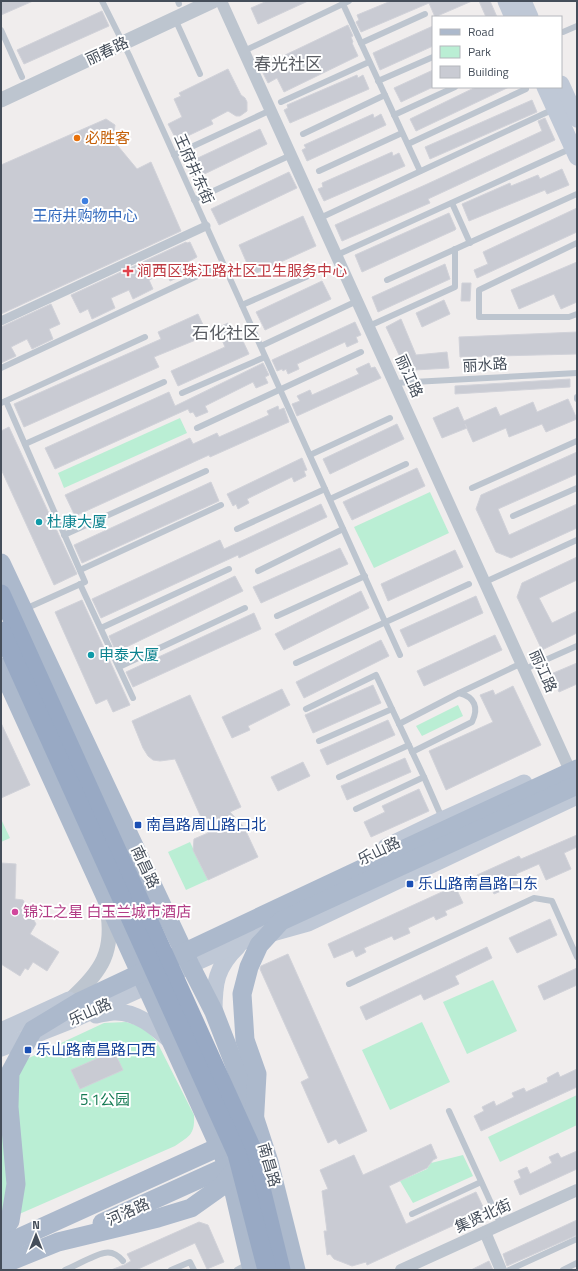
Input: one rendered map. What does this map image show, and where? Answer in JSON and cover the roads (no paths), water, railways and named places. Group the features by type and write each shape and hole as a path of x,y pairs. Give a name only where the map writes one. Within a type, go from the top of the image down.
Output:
{"highway":[{"name":"南昌路","path":"1,594 251,1147 281,1270"},
{"name":"南昌路","path":"1,631 237,1154 252,1268"}],"main road":[{"path":"506,1 513,16"},
{"path":"523,1 530,16"},
{"path":"562,86 577,119"},
{"path":"545,88 575,152"},
{"name":"南昌路","path":"1,563 190,965 214,1012 251,1107 269,1162 296,1270"},
{"name":"南昌路","path":"1,667 8,689 42,757 228,1166 252,1268"},
{"path":"63,731 110,798 159,899 207,980 246,1040"},
{"path":"42,757 55,762 72,759 80,751 83,738"},
{"path":"1,1233 10,1221 16,1184 8,1107 10,1073 33,1030 81,1001 575,766"},
{"name":"乐山路","path":"1,1031 139,968 442,820 575,766"},
{"name":"乐山路","path":"182,947 224,935 448,833 575,766"},
{"name":"乐山路","path":"1,1048 72,1020 244,941 302,909 577,780"},
{"path":"1,1265 58,1242 158,1218 191,1208 222,1186 245,1157 254,1128 257,1074 246,1040 242,994 249,967 259,945 281,921 577,785"},
{"name":"乐山路","path":"244,941 308,923 577,796"},
{"path":"214,1012 214,995 220,967 229,955 244,941"},
{"path":"72,1020 115,1012 131,1014 154,1027 172,1042"},
{"name":"河洛路","path":"1,1269 228,1166 245,1143 251,1107"},
{"path":"245,1143 269,1162"},
{"name":"河洛路","path":"1,1246 219,1147 245,1143"}],"street":[{"name":"丽春路","path":"1,100 213,1"},
{"name":"丽江路","path":"221,1 523,666 575,766"},
{"path":"1,321 206,226"},
{"path":"71,999 87,985 96,974 104,960 109,943 109,926 104,892"},
{"name":"集贤北街","path":"407,1269 577,1190"},
{"path":"485,1232 501,1270"}],"lane":[{"name":"王府井东街","path":"102,1 123,43 400,655"},
{"path":"244,51 349,1"},
{"path":"343,4 420,171"},
{"path":"361,43 425,14"},
{"path":"175,19 200,74"},
{"path":"563,32 577,26"},
{"path":"1,31 22,77"},
{"path":"378,81 432,57"},
{"path":"281,102 369,62"},
{"path":"394,115 453,88"},
{"path":"408,144 526,89"},
{"path":"302,134 385,95"},
{"path":"320,218 555,109"},
{"path":"174,155 271,110"},
{"path":"319,171 402,133"},
{"path":"337,255 452,203 575,152"},
{"path":"194,200 291,155"},
{"path":"387,280 577,194"},
{"path":"452,203 470,243"},
{"path":"577,243 478,290 479,317 569,317 577,314"},
{"path":"369,326 455,287 455,249"},
{"path":"1,368 223,264"},
{"path":"242,305 315,273"},
{"path":"261,346 357,301"},
{"path":"23,610 85,582 25,444 3,402 145,337"},
{"path":"197,428 361,352"},
{"path":"182,393 265,357"},
{"name":"丽水路","path":"395,383 577,373"},
{"path":"25,444 164,382"},
{"path":"310,455 390,418"},
{"path":"472,488 577,441"},
{"path":"330,499 406,464"},
{"path":"64,535 206,471"},
{"path":"513,516 577,488"},
{"path":"237,529 325,489"},
{"path":"80,570 221,505"},
{"path":"258,571 343,528"},
{"path":"485,582 577,540"},
{"path":"101,628 229,568"},
{"path":"277,616 365,576"},
{"path":"80,584 133,698"},
{"path":"296,663 469,584"},
{"path":"119,667 245,608"},
{"path":"399,724 459,693 523,666 577,646"},
{"path":"306,709 376,675 424,777 442,820"},
{"path":"412,752 472,722 476,715 476,707 472,700 466,695 459,693"},
{"path":"319,741 392,709"},
{"path":"339,777 409,745"},
{"path":"356,810 424,777"},
{"path":"349,984 534,898 552,901 577,957"},
{"path":"449,1111 500,1225"},
{"path":"412,1214 481,1182"},
{"path":"510,1270 577,1240"},
{"path":"65,1270 104,1253 112,1253 119,1256 123,1261"},
{"path":"172,1270 190,1262 194,1270"},
{"path":"563,1270 577,1264"}],"place":[{"name":"必胜客","path":"77,138"},
{"name":"王府井购物中心","path":"85,201"},
{"name":"涧西区珠江路社区卫生服务中心","path":"128,271"},
{"name":"杜康大厦","path":"39,522"},
{"name":"申泰大厦","path":"91,655"},
{"name":"南昌路周山路口北","path":"138,825"},
{"name":"乐山路南昌路口东","path":"410,884"},
{"name":"锦江之星 白玉兰城市酒店","path":"15,912"},
{"name":"乐山路南昌路口西","path":"28,1050"}],"district":[{"name":"春光社区","path":"288,64"},
{"name":"石化社区","path":"226,333"}],"park label":[{"name":"5.1公园","path":"105,1100"}]}
